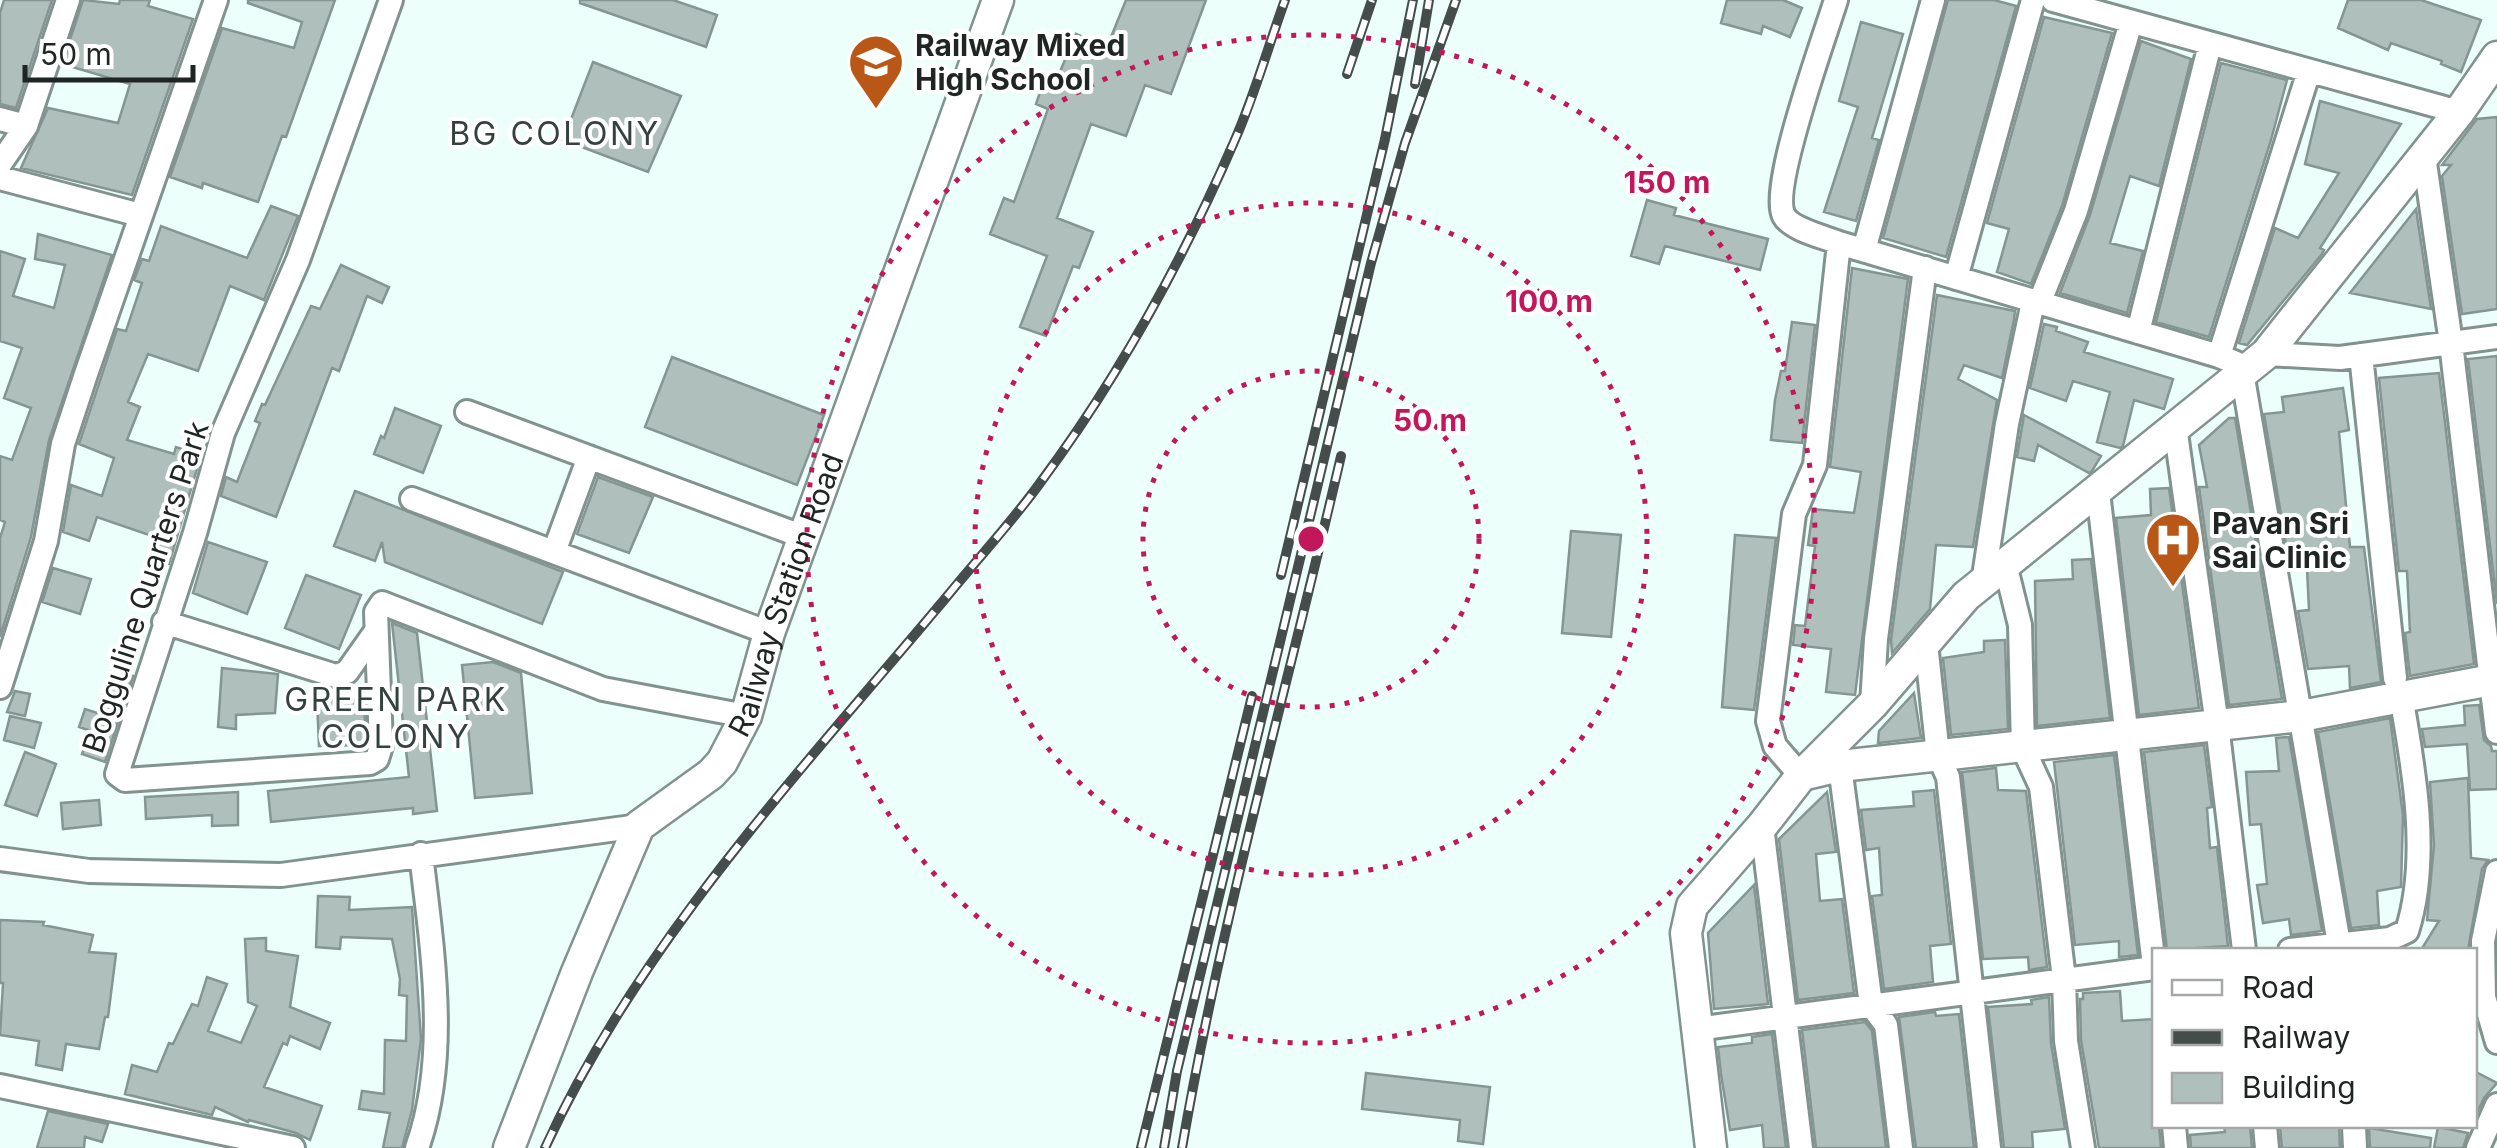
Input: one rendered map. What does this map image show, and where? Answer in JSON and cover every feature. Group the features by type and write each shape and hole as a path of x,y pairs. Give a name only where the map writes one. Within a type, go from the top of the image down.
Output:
{"street":[{"path":"0,164 26,126 68,0"},
{"path":"0,687 46,541 64,444 216,0"},
{"name":"Bogguline Quarters Park","path":"376,631 380,754 370,764 119,778 117,770 195,533 222,433 298,260 392,0"},
{"name":"Railway Station Road","path":"639,826 711,774 730,750 746,716 769,633 998,0"},
{"path":"1836,0 1785,166 1782,196 1785,217 1791,223 1839,243 2243,361 2340,358 2497,338"},
{"path":"1864,250 1934,0"},
{"path":"1956,278 2033,0"},
{"path":"2053,0 2459,112"},
{"path":"2083,1148 2066,1041 2064,979 2041,787 2022,748 2020,625 1994,573 2007,424 2036,303 2076,210 2132,22"},
{"path":"2138,332 2210,44"},
{"path":"1711,1148 1687,919 1692,906 1801,776 1872,705 1966,596 2098,492 2243,361 2459,112 2488,84 2497,57"},
{"path":"2308,71 2243,361 2340,947 2390,940 2407,932 2413,911 2418,805 2398,687 2361,355"},
{"path":"0,118 26,126"},
{"path":"2424,156 2451,343 2497,732"},
{"path":"0,178 140,215"},
{"path":"1801,776 1775,746 1768,722 1794,514 1815,466 1839,243"},
{"path":"1872,705 1876,639 1924,268"},
{"path":"467,412 804,538"},
{"path":"2174,426 2218,725 2244,948"},
{"path":"554,552 589,457"},
{"path":"2098,492 2152,950"},
{"path":"412,499 769,633"},
{"path":"164,622 336,676 348,672 376,631 376,612 382,603 603,689 746,716"},
{"path":"1926,643 1938,755 1948,777 1989,1148"},
{"path":"1801,776 1840,766 2301,716 2398,687 2493,680"},
{"path":"1840,766 1871,1005 1886,1024 1901,1148"},
{"path":"0,859 89,871 281,874 639,826"},
{"path":"510,1148 577,972 639,826"},
{"path":"1762,826 1801,1148"},
{"path":"417,1148 428,1117 435,1070 432,948 421,854"},
{"path":"2496,1036 2484,996 2483,941 2497,872"},
{"path":"1696,1028 2152,967"},
{"path":"0,1086 293,1148"},
{"path":"2485,1145 2497,1105"}],"building":[{"path":"4,0 52,0 16,108 0,104 0,13"},
{"path":"83,0 119,4 120,0 150,0 148,6 193,19 132,195 21,168 48,108 118,123 130,84 62,64"},
{"path":"248,0 335,0 286,137 282,136 258,202 203,183 202,188 170,177 222,28 294,48 302,22"},
{"path":"580,0 673,0 717,15 706,47"},
{"path":"1126,0 1206,0 1171,94 1145,85 1126,136 1091,124 1057,218 1093,232 1079,268 1073,266 1046,336 1020,327 1047,256 990,234 1004,198 1014,202 1048,109 1036,104 1045,77 1056,81 1076,34 1107,47"},
{"path":"1727,0 1783,0 1802,8 1790,37 1763,26 1761,34 1721,23"},
{"path":"1948,0 1994,0 2016,6 1946,257 1883,238"},
{"path":"2348,0 2421,0 2481,20 2461,72 2441,64 2442,61 2391,43 2388,50 2338,28"},
{"path":"2044,17 2112,33 2062,206 2031,284 1997,272 2009,229 1987,223"},
{"path":"1861,22 1903,34 1872,138 1879,140 1856,221 1824,212 1858,107 1839,101"},
{"path":"2141,41 2191,59 2159,186 2130,176 2110,243 2143,251 2127,313 2060,293 2090,215"},
{"path":"593,62 681,96 648,172 563,140"},
{"path":"2221,63 2287,80 2209,337 2156,322"},
{"path":"2320,101 2401,124 2320,248 2324,250 2322,254 2247,345 2239,343 2275,228 2298,238 2339,173 2305,164"},
{"path":"2497,117 2497,309 2462,314 2442,176 2451,165 2442,165 2477,119"},
{"path":"1647,200 1676,208 1674,215 1768,239 1760,270 1665,246 1659,264 1631,256"},
{"path":"271,206 298,216 264,300 230,286 198,371 148,354 128,402 140,407 127,440 174,454 176,447 201,455 169,564 152,558 158,538 97,517 89,541 63,532 71,485 102,496 114,458 79,444 117,329 126,331 142,283 134,280 142,259 149,261 161,226 247,258"},
{"path":"2416,209 2431,309 2350,293"},
{"path":"38,234 112,255 49,440 31,537 0,637 0,538 5,522 0,520 0,456 12,460 31,408 4,398 22,348 0,341 0,251 25,259 13,296 54,308 65,265 35,259"},
{"path":"341,265 389,287 382,303 367,296 339,371 332,368 276,517 221,496 226,477 237,482 260,423 255,421 262,404 265,405 311,306 320,309"},
{"path":"1852,268 1908,279 1855,695 1826,692 1831,649 1793,645 1795,625 1805,626 1815,546 1808,545 1813,509 1854,513 1861,472 1830,467"},
{"path":"1937,295 2015,311 2014,319 2002,378 1964,365 1958,379 1997,400 1973,547 1936,545 1930,609 1892,653 1891,640"},
{"path":"1792,322 1815,325 1802,443 1771,440 1775,400 1781,371 1785,371"},
{"path":"2044,324 2088,342 2084,352 2173,379 2164,409 2134,400 2123,446 2097,442 2110,392 2073,381 2066,401 2030,388"},
{"path":"2497,356 2497,604 2468,359"},
{"path":"672,357 824,415 797,485 645,427"},
{"path":"2439,373 2474,664 2410,676 2405,633 2410,632 2407,571 2399,571 2379,378"},
{"path":"2343,388 2349,430 2339,432 2350,547 2364,547 2381,682 2350,688 2349,666 2308,669 2298,611 2309,610 2306,548 2287,550 2264,414 2284,412 2282,397"},
{"path":"395,408 441,426 423,473 374,454"},
{"path":"2024,415 2101,456 2092,471 2089,473 2038,445 2034,461 2017,457"},
{"path":"2229,418 2235,418 2282,699 2229,705 2199,487 2207,487 2199,445"},
{"path":"598,477 653,497 629,553 577,534"},
{"path":"2169,488 2199,708 2139,715 2116,518 2151,515 2150,489"},
{"path":"355,491 563,572 542,624 385,562 382,542 375,561 334,546"},
{"path":"1571,531 1621,535 1611,637 1562,633"},
{"path":"1735,535 1776,538 1754,710 1722,707"},
{"path":"208,542 267,562 247,614 193,593"},
{"path":"2091,559 2110,718 2037,726 2035,581 2073,579 2072,560"},
{"path":"53,568 91,579 80,614 42,602"},
{"path":"306,575 361,595 339,649 285,628"},
{"path":"392,623 417,633 437,811 413,814 413,808 271,822 268,791 409,777"},
{"path":"2005,640 2008,729 1951,735 1943,658 1984,652 1984,641"},
{"path":"493,662 521,673 532,793 475,798 462,665"},
{"path":"222,668 278,674 275,713 236,715 236,729 218,727"},
{"path":"113,669 133,676 105,762 82,754 91,731 79,727 85,709 97,713"},
{"path":"15,691 30,694 25,716 7,712"},
{"path":"1914,693 1921,738 1878,743 1879,731"},
{"path":"317,700 364,700 366,745 319,746"},
{"path":"2479,705 2484,740 2492,751 2497,751 2497,789 2470,790 2467,744 2425,747 2422,729 2465,725 2464,706"},
{"path":"10,716 41,723 34,748 4,740"},
{"path":"2390,718 2403,815 2401,887 2377,891 2379,925 2351,928 2318,732"},
{"path":"2289,737 2322,931 2291,935 2289,919 2263,923 2257,885 2267,884 2261,824 2250,825 2246,772 2279,771 2276,738"},
{"path":"2204,745 2212,807 2207,808 2210,848 2217,847 2228,946 2167,948 2144,752"},
{"path":"25,752 56,764 37,816 5,805"},
{"path":"2114,755 2138,955 2119,957 2119,941 2075,945 2054,762"},
{"path":"1996,768 1998,790 2026,791 2047,967 2029,970 2028,957 1983,959 1962,772"},
{"path":"2468,778 2471,858 2488,860 2482,869 2468,948 2422,948 2439,921 2427,920 2434,845 2430,782"},
{"path":"1934,790 1951,944 1930,946 1933,982 1884,989 1872,896 1882,895 1879,848 1866,850 1861,810 1914,806 1913,792"},
{"path":"238,792 238,825 212,826 212,815 146,819 145,797"},
{"path":"1827,792 1836,852 1816,854 1820,901 1842,899 1854,993 1798,1000 1779,839"},
{"path":"99,800 101,825 63,829 61,803"},
{"path":"1754,885 1768,1004 1714,1009 1708,933"},
{"path":"318,896 350,897 349,910 412,907 421,1039 412,1110 402,1148 383,1148 390,1113 359,1109 362,1091 384,1094 385,1040 406,1041 407,996 399,995 392,939 341,937 340,949 316,947"},
{"path":"0,920 44,922 43,925 93,935 89,952 116,954 108,1017 99,1049 66,1044 62,1070 36,1065 39,1041 0,1035"},
{"path":"266,938 266,951 298,956 290,1007 330,1023 320,1049 290,1036 287,1045 283,1043 264,1087 322,1106 310,1140 248,1122 215,1107 212,1115 125,1094 132,1065 157,1072 192,1004 198,1006 207,977 227,984 208,1031 241,1043 257,1006 248,1002 245,939"},
{"path":"2120,991 2122,1021 2152,1019 2152,1128 2159,1128 2161,1148 2099,1148 2081,1040 2083,993"},
{"path":"2049,997 2051,1043 2065,1129 2032,1132 2033,1148 2004,1148 1988,1007 2032,1004 2031,1000"},
{"path":"1935,1012 1936,1016 1959,1014 1974,1148 1916,1148 1899,1017"},
{"path":"1865,1022 1872,1031 1886,1148 1816,1148 1802,1030"},
{"path":"1772,1034 1786,1148 1764,1148 1762,1125 1730,1130 1721,1074 1718,1047 1752,1043 1752,1037"},
{"path":"1366,1073 1490,1087 1483,1144 1458,1141 1460,1120 1362,1109"},
{"path":"2477,1073 2497,1083 2477,1113"},
{"path":"48,1111 108,1124 102,1142 85,1137 84,1148 37,1148"},
{"path":"2224,1128 2250,1128 2252,1148 2191,1148 2190,1135 2225,1132"},
{"path":"2280,1128 2339,1128 2340,1148 2282,1148"},
{"path":"2369,1128 2431,1138 2430,1148 2370,1148"},
{"path":"2438,1128 2468,1133 2463,1148 2434,1148"}],"railway":[{"path":"545,1148 584,1071 677,927 782,791 1018,512 1096,402 1147,318 1214,187 1248,107 1285,0"},
{"path":"1347,74 1372,0"},
{"path":"1281,575 1385,139 1413,0"},
{"path":"1415,84 1429,0"},
{"path":"1164,1148 1177,1071 1371,263 1405,143 1456,0"},
{"path":"1182,1148 1216,974 1341,456"},
{"path":"1141,1148 1252,696"}],"place":[{"name":"Railway Mixed High School","path":"876,111"},
{"name":"Pavan Sri Sai Clinic","path":"2173,589"}],"district":[{"name":"BG COLONY","path":"555,133"},
{"name":"GREEN PARK COLONY","path":"396,718"}]}
